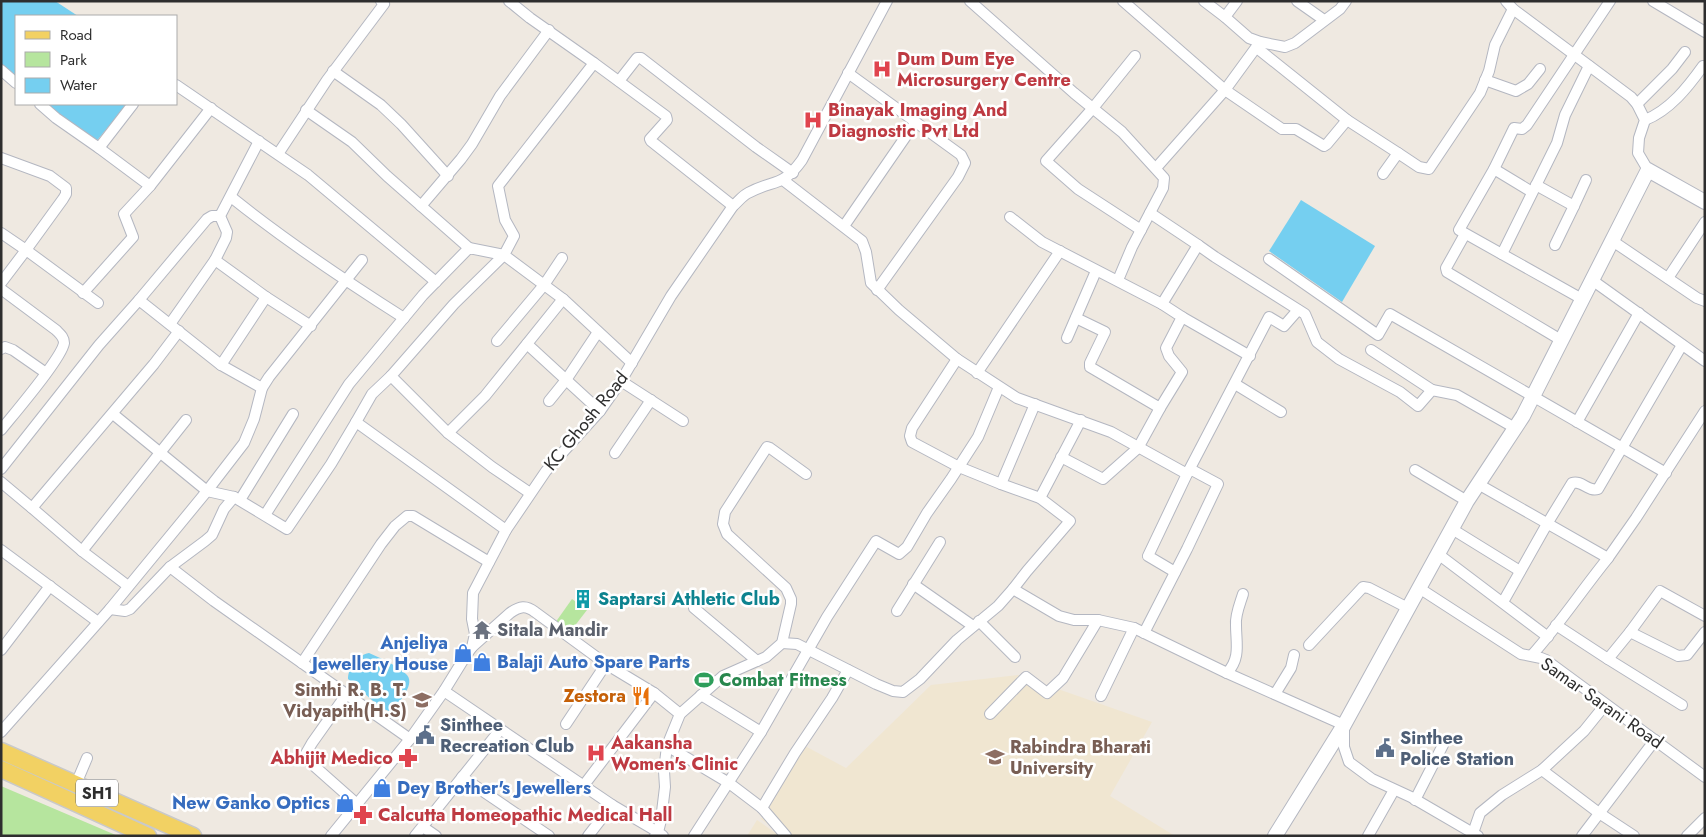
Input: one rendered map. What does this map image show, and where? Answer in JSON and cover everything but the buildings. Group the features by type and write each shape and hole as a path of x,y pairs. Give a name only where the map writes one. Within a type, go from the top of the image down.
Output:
{"main road":[{"name":"SH1","path":"1,751 193,836"},
{"name":"SH1","path":"1,769 148,836"}],"street":[{"path":"278,154 333,71 384,4 380,1"},
{"name":"KC Ghosh Road","path":"472,647 475,634 472,619 473,593 506,530 546,471 600,411 632,363 671,296 733,206 746,193 784,180 793,173 802,160 887,1"},
{"path":"970,1 1074,93 1122,132 1164,178 1164,185 1118,280"},
{"path":"1123,1 1225,90 1282,129 1296,128 1324,146 1347,120"},
{"path":"1204,1 1225,16 1347,120 1419,167 1429,169 1480,93 1494,44 1509,5 1631,97 1645,120 1638,153 1648,170 1705,202"},
{"path":"1225,16 1238,1"},
{"path":"1297,1 1324,20"},
{"path":"1259,45 1285,47 1295,43 1340,8 1346,1"},
{"path":"1582,299 1459,230 1494,169 1514,128 1522,129 1527,124 1610,1"},
{"path":"1652,1 1705,32"},
{"path":"517,3 549,30 667,118 650,139 651,141 733,206"},
{"path":"421,206 448,176 472,144 500,96 549,30"},
{"path":"1156,168 1225,90 1259,45"},
{"path":"1637,104 1666,75 1685,52"},
{"path":"1135,56 1093,108 1046,161 1078,189 1141,230"},
{"path":"619,81 636,58 640,58 793,173"},
{"path":"113,414 207,491 237,498 287,529 331,464 372,394 391,376 454,304 504,255 514,236 505,220 498,186 594,63"},
{"path":"1502,254 1557,143 1564,115 1589,66"},
{"path":"1645,120 1656,116 1672,102 1690,85 1703,66"},
{"path":"1485,80 1516,91 1528,84 1540,69"},
{"path":"1,70 15,82"},
{"path":"333,71 381,105 448,176"},
{"path":"848,73 964,159 964,166 877,290"},
{"path":"178,86 308,175 436,282"},
{"path":"41,105 56,118 150,186"},
{"path":"99,148 132,105"},
{"path":"83,293 133,237 124,214 150,186 212,108"},
{"path":"306,110 352,142 469,248 504,255 563,299 632,363"},
{"path":"844,226 915,122"},
{"path":"220,216 259,141"},
{"path":"1383,174 1398,153"},
{"path":"1,158 50,176 66,188 66,194 63,199 1,283"},
{"path":"1494,169 1574,206"},
{"path":"1275,836 1344,726 1467,501 1515,428 1533,396 1648,170"},
{"path":"784,180 862,241 866,252 871,283 957,359 1017,398 1111,432 1138,448 1218,484 1175,572 1101,696"},
{"path":"1555,245 1586,180"},
{"path":"231,197 272,229 404,318"},
{"path":"1150,213 1305,314 1317,342 1340,359 1400,392 1418,406 1432,390"},
{"path":"1,469 99,345 207,219 212,216 220,216"},
{"path":"170,324 215,260 226,238 227,232 220,216"},
{"path":"1010,217 1042,242 1162,304 1250,356"},
{"path":"1668,278 1705,222"},
{"path":"1,233 98,303"},
{"path":"1465,234 1446,268 1447,272 1561,340"},
{"path":"1611,240 1697,298 1705,301"},
{"path":"1162,304 1198,245"},
{"path":"265,515 349,384 404,318 469,248"},
{"path":"977,373 1060,251"},
{"path":"496,341 544,285 562,258"},
{"path":"1269,259 1378,335 1390,314 1666,473"},
{"path":"215,260 266,297 311,326"},
{"path":"1,732 110,609 244,443 254,419 262,388 268,376 311,326 362,260"},
{"path":"1067,338 1096,271"},
{"path":"1592,280 1705,361"},
{"path":"1,289 56,330 63,338 62,348 46,373 1,430"},
{"path":"221,365 266,297"},
{"path":"448,433 485,396 563,299"},
{"path":"139,300 221,365 262,388"},
{"path":"1175,572 1148,556 1188,472 1269,317 1284,326 1298,310"},
{"path":"1577,422 1639,313"},
{"path":"1061,457 1102,480 1138,448 1182,372 1169,356 1166,348 1182,316"},
{"path":"1076,318 1105,332 1090,363 1090,367 1160,408"},
{"path":"32,508 113,414 179,331"},
{"path":"549,402 598,332"},
{"path":"527,344 600,411"},
{"path":"1503,602 1546,524 1572,483 1578,482 1592,490 1598,489 1682,345"},
{"path":"1,349 5,347 13,350 46,373"},
{"path":"1371,350 1432,390 1458,395 1515,428"},
{"path":"782,643 798,644 893,692 904,692 957,640 998,606 1070,521 1040,498 959,468 912,442 910,436 912,428 957,359"},
{"path":"391,376 448,433 530,493"},
{"path":"621,380 682,421"},
{"path":"1235,384 1281,412"},
{"path":"694,836 761,732 810,650 827,617 876,541 899,554 906,546 926,513 959,468 978,437 999,387"},
{"path":"615,452 651,400"},
{"path":"1001,484 1035,404"},
{"path":"1532,655 1608,558 1666,473 1705,411"},
{"path":"110,609 125,611 130,609 170,567 212,535 224,509 237,498 293,414"},
{"path":"82,551 186,420"},
{"path":"1040,498 1081,420"},
{"path":"356,422 506,530"},
{"path":"444,691 584,784 612,805 659,834 665,787 664,770 667,746 680,714 723,676 766,657 782,643 788,625 791,604 789,593 784,585 727,534 723,518 727,508 767,447 806,474"},
{"path":"1415,470 1467,501"},
{"path":"1478,484 1608,558"},
{"path":"3,487 32,508 82,551 128,586"},
{"path":"302,663 381,544 395,526 407,516 413,516 489,562"},
{"path":"1452,528 1520,572"},
{"path":"897,611 940,542"},
{"path":"1,551 98,622"},
{"path":"1438,554 1548,637"},
{"path":"170,567 214,601 410,739"},
{"path":"913,584 976,624 1015,657"},
{"path":"1,650 50,586"},
{"path":"1309,645 1363,587 1369,588 1408,608"},
{"name":"Samar Sarani Road","path":"1419,588 1521,654 1532,655 1546,660 1705,777"},
{"path":"1013,589 1059,616 1074,620 1098,620 1139,631 1344,726"},
{"path":"1608,659 1660,591 1705,616"},
{"path":"1227,673 1232,667 1238,649 1235,623 1243,594"},
{"path":"332,836 410,739 472,647 516,609 525,607 536,612 606,664 654,692 680,714"},
{"path":"694,608 757,661"},
{"path":"990,714 1026,677 1047,693 1062,678 1098,620"},
{"path":"1556,625 1682,705"},
{"path":"1630,632 1678,656 1687,655 1705,632"},
{"path":"1275,694 1291,668 1294,655"},
{"path":"566,724 606,664"},
{"path":"762,808 848,670"},
{"path":"584,784 654,692"},
{"path":"346,694 304,757 356,804"},
{"path":"701,695 761,732"},
{"path":"1344,726 1344,747 1348,762 1372,779 1415,800 1476,834 1480,813 1502,795 1542,770 1584,731 1606,705"},
{"path":"415,836 500,730"},
{"path":"1582,836 1655,740"},
{"path":"1415,800 1444,743"},
{"path":"667,746 729,783 762,808 786,836"},
{"path":"76,784 87,758"},
{"path":"1542,770 1599,813 1634,836"},
{"path":"462,777 549,836"},
{"path":"1368,836 1394,790"},
{"path":"588,836 612,805"},
{"path":"1687,836 1705,818"},
{"path":"422,827 436,836"}],"shaded area":[{"name":"Rabindra Bharati University","path":"1018,675 1152,722 1110,796 1175,836 785,836 761,819 805,746 846,768 931,685"},
{"path":"757,820 780,836 747,836"}],"green space":[{"path":"572,599 587,610 570,632 555,623"},
{"path":"1,786 118,836 1,836"}],"water":[{"path":"1,1 55,1 76,15 15,15 15,77 1,64"},
{"path":"45,105 126,105 95,143"},
{"path":"1301,200 1375,246 1342,302 1269,251"},
{"path":"369,653 394,665 408,677 409,684 405,694 396,706 389,711 381,708 348,679 348,675 357,659"}],"place":[{"name":"Dum Dum Eye Microsurgery Centre","path":"882,69"},
{"name":"Binayak Imaging And Diagnostic Pvt Ltd","path":"813,120"},
{"name":"Saptarsi Athletic Club","path":"583,599"},
{"name":"Sitala Mandir","path":"482,630"},
{"name":"Anjeliya Jewellery House","path":"463,653"},
{"name":"Balaji Auto Spare Parts","path":"482,662"},
{"name":"Combat Fitness","path":"704,680"},
{"name":"Zestora","path":"641,696"},
{"name":"Sinthi R. B. T. Vidyapith(H.S)","path":"422,700"},
{"name":"Sinthee Recreation Club","path":"425,735"},
{"name":"Sinthee Police Station","path":"1385,748"},
{"name":"Aakansha Women's Clinic","path":"596,753"},
{"name":"Rabindra Bharati University","path":"995,757"},
{"name":"Abhijit Medico","path":"408,758"},
{"name":"Dey Brother's Jewellers","path":"382,788"},
{"name":"New Ganko Optics","path":"345,803"},
{"name":"Calcutta Homeopathic Medical Hall","path":"363,815"}]}
